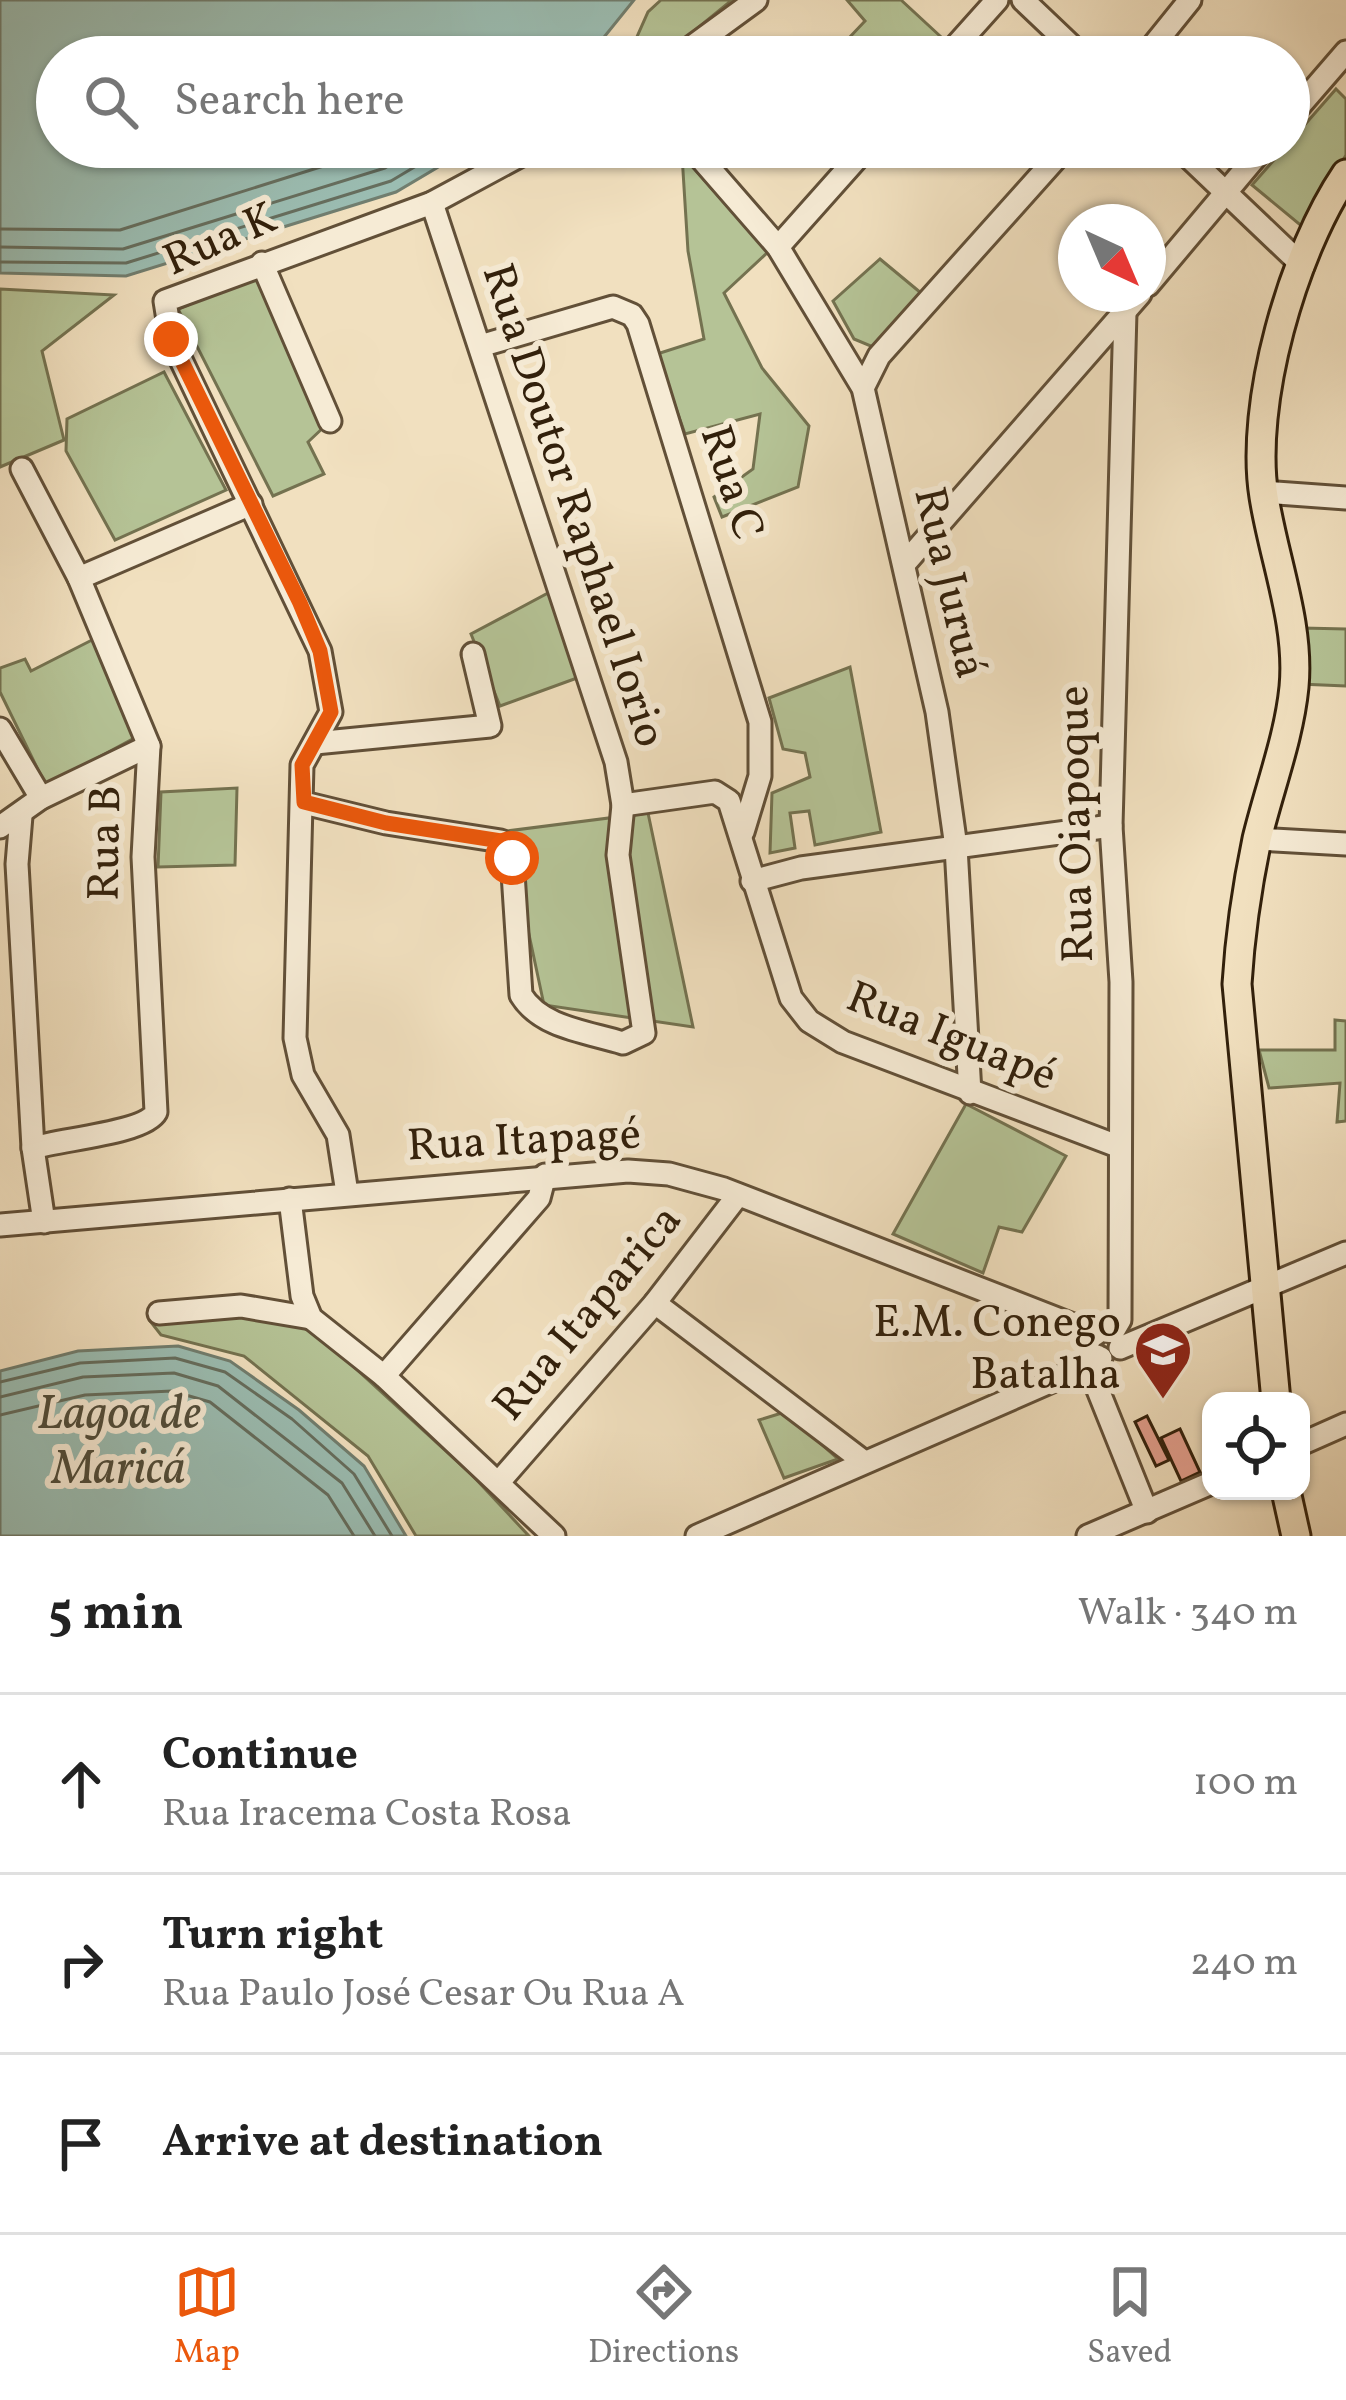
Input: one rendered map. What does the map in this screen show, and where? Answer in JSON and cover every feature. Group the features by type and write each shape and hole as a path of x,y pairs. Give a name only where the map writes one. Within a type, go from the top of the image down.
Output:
{"main road":[{"path":"1275,1392 1237,984 1243,915 1294,672 1287,603 1263,492 1262,412 1303,266 1331,196 1346,174"},
{"path":"1288,1500 1296,1536"}],"street":[{"path":"707,36 756,0"},
{"path":"965,36 997,0"},
{"path":"1023,0 1061,36"},
{"path":"1161,36 1190,0"},
{"path":"1310,94 1346,52"},
{"name":"Rua K","path":"251,504 171,339 166,301 433,203 497,168"},
{"name":"Rua Juruá","path":"709,168 778,247 863,388 937,712 956,847 970,1093"},
{"path":"778,247 848,168"},
{"path":"863,388 879,356 1047,168"},
{"path":"1200,168 1303,266"},
{"path":"1166,264 1247,168"},
{"name":"Rua Doutor Raphael Iorio","path":"304,802 386,823 501,841 512,858 520,995 528,1007 545,1020 632,1042 646,1024 617,856 622,805 608,735 433,203"},
{"path":"262,263 330,421"},
{"name":"Rua C","path":"480,346 613,307 638,324 760,722 760,776 743,832"},
{"path":"906,562 1125,312"},
{"name":"Rua Oiapoque","path":"1125,312 1111,826 1120,982 1120,1320 1092,1376 1148,1512"},
{"path":"846,354 879,356"},
{"name":"Rua B","path":"22,469 79,578 149,746 142,857 156,1112 139,1127 70,1136 33,1148"},
{"path":"1263,492 1346,498"},
{"path":"79,578 251,504 320,651 331,712 302,765 295,1037 304,1075 338,1135 347,1193"},
{"path":"315,743 490,726 473,655"},
{"path":"0,729 41,797"},
{"path":"0,827 41,797 149,746"},
{"path":"622,805 716,792 729,801 743,832"},
{"path":"21,816 17,864 33,1148 44,1222"},
{"path":"752,881 801,868 1111,826"},
{"name":"Rua Iguapé","path":"743,832 752,881 791,998 809,1021 843,1042 1120,1147"},
{"path":"1258,839 1346,844"},
{"name":"Rua Itapagé","path":"0,1225 545,1175 669,1174 738,1195 1106,1346"},
{"path":"384,1376 539,1198 545,1175"},
{"name":"Rua Itaparica","path":"499,1482 655,1303 738,1195"},
{"path":"290,1199 302,1296 311,1318"},
{"path":"698,1536 1082,1368 1106,1346 1268,1287 1346,1252"},
{"path":"655,1303 863,1461"},
{"path":"159,1313 241,1306 311,1318 384,1376 554,1536"},
{"path":"1310,1440 1346,1424"},
{"path":"1088,1536 1202,1487"}],"green space":[{"path":"661,0 732,0 688,36 637,36 648,12"},
{"path":"847,0 901,0 940,36 851,36 865,21"},
{"path":"1336,89 1346,99 1346,155 1304,228 1252,185 1267,168 1310,168 1310,119"},
{"path":"683,168 694,168 768,252 724,293 762,368 809,426 798,487 722,517 714,497 753,469 760,414 685,434 657,354 704,339 688,251"},
{"path":"880,259 921,293 873,347 854,339 833,301"},
{"path":"257,276 325,426 308,442 324,474 273,496 178,309"},
{"path":"0,289 114,295 42,351 64,440 0,467"},
{"path":"164,372 226,490 115,540 66,451 67,419"},
{"path":"550,592 577,678 500,706 471,634"},
{"path":"1302,628 1346,629 1346,686 1300,684"},
{"path":"94,639 138,736 46,786 0,692 0,668 25,659 31,671"},
{"path":"850,667 881,832 815,845 809,811 790,813 795,848 770,853 772,793 810,777 805,753 783,749 769,698"},
{"path":"237,788 235,865 158,867 161,792"},
{"path":"648,813 693,1027 544,1005 507,831"},
{"path":"1335,1020 1346,1021 1346,1121 1337,1122 1340,1083 1269,1088 1259,1050 1335,1050"},
{"path":"966,1104 1066,1156 1022,1232 999,1227 983,1273 893,1234"},
{"path":"223,1312 308,1325 472,1475 529,1536 416,1536 368,1456 244,1356 161,1335 150,1321"},
{"path":"785,1412 838,1459 784,1478 759,1420"}],"water":[{"path":"0,0 634,0 605,36 36,36 36,168 437,168 396,192 126,276 0,273"},
{"name":"Lagoa de Maricá","path":"178,1346 230,1361 299,1410 364,1466 406,1536 0,1536 0,1371 78,1351"}],"building":[{"path":"1147,1416 1169,1460 1156,1466 1135,1422"},
{"path":"1180,1429 1200,1472 1181,1481 1161,1438"}],"place":[{"name":"E.M. Conego Batalha","path":"1163,1401"}],"route":[{"path":"171,339 320,651 331,712 302,765 304,802 386,823 481,835 501,841 512,858"}]}
